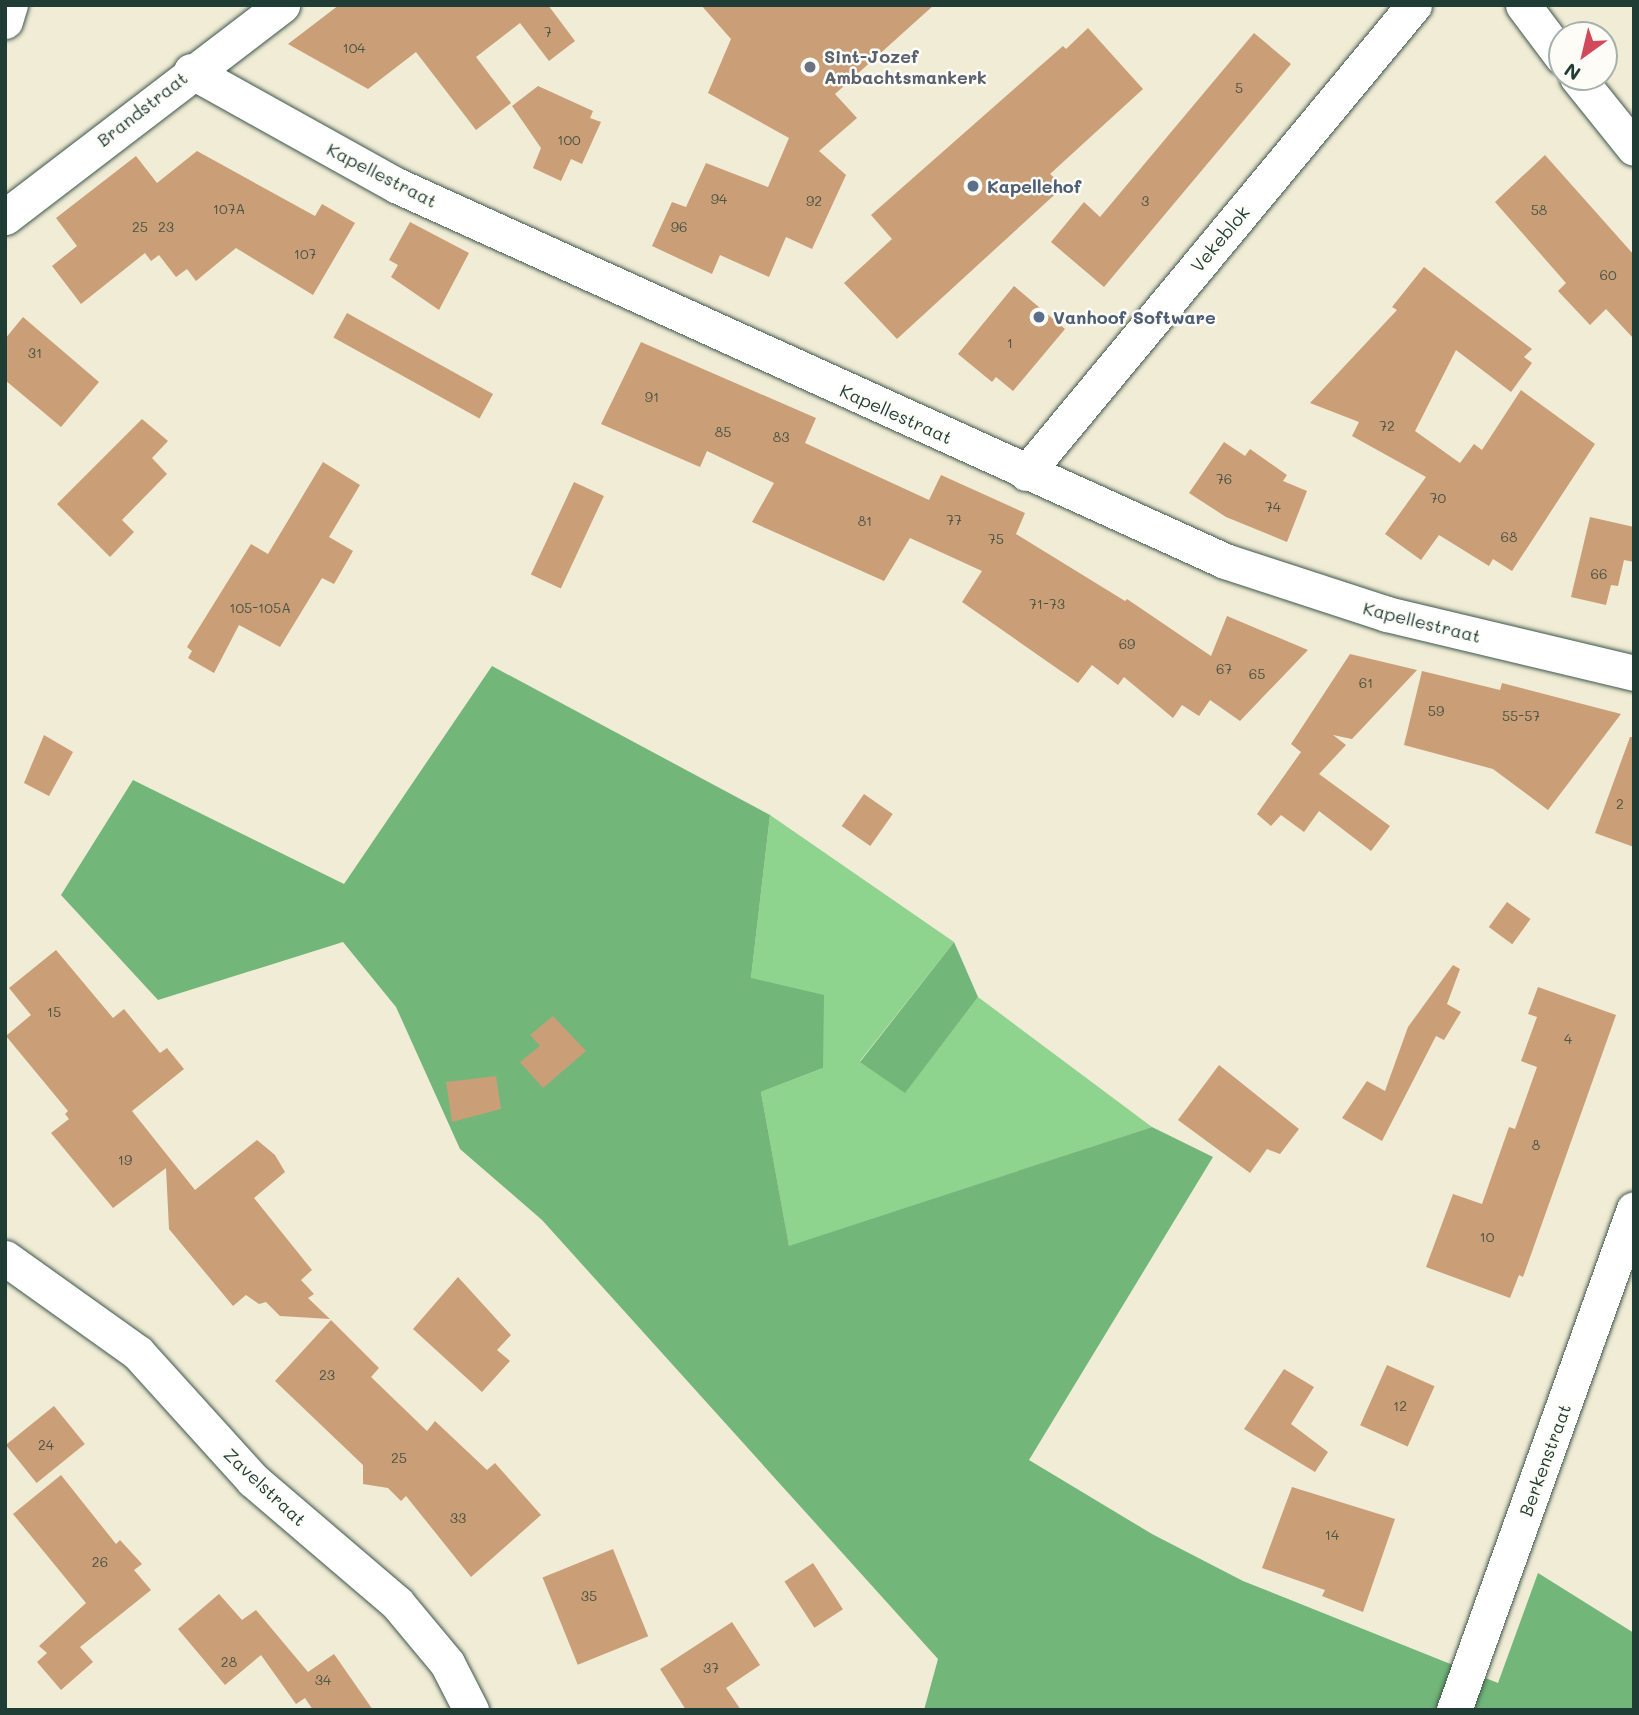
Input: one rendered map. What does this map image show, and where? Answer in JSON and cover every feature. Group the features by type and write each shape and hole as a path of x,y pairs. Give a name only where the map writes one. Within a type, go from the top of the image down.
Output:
{"street":[{"path":"5,21 10,5"},
{"name":"Brandstraat","path":"12,200 282,5"},
{"name":"Vekeblok","path":"1026,473 1414,5"},
{"path":"1523,5 1548,38"},
{"name":"Kapellestraat","path":"191,71 398,186 1225,561 1304,590 1634,673"},
{"path":"1588,91 1634,148"},
{"name":"Berkenstraat","path":"1454,1710 1634,1209"},
{"name":"Zavelstraat","path":"5,1258 138,1353 253,1480 397,1603 447,1663 471,1710"}],"green space":[{"path":"492,666 770,815 751,978 824,995 823,1068 761,1092 789,1246 1152,1127 1213,1157 1029,1460 1152,1534 1243,1581 1498,1683 1538,1573 1634,1633 1634,1710 924,1710 938,1659 542,1220 460,1149 396,1007 343,942 158,1000 61,895 133,780 344,884"},
{"path":"770,815 954,942 860,1061 905,1092 978,997 1152,1127 789,1247 761,1092 823,1068 751,978"},
{"path":"954,942 978,997 905,1093 860,1062"}],"building":[{"path":"339,5 548,5 575,41 549,61 520,23 476,57 511,103 476,130 416,52 368,89 288,44"},
{"path":"701,5 934,5 835,94 857,118 819,151 846,175 812,249 786,237 769,277 720,255 712,274 652,246 672,202 686,207 706,163 768,187 789,138 708,93 731,39"},
{"name":"Kapellehof","path":"1088,28 1143,89 1050,174 1064,186 897,339 844,283 892,239 871,215 1063,46 1066,49"},
{"path":"1254,33 1291,64 1104,287 1051,242 1084,202 1100,217"},
{"path":"538,86 593,111 590,118 601,122 582,164 571,159 561,181 533,168 541,148 512,106"},
{"path":"197,151 315,216 322,204 355,223 313,295 236,248 196,281 187,269 176,277 159,255 151,261 145,253 81,304 52,266 77,246 56,218 136,156 157,183"},
{"path":"1545,155 1634,255 1634,339 1606,309 1590,325 1558,291 1566,283 1495,202"},
{"path":"410,222 469,253 439,310 391,277 398,265 389,260"},
{"path":"1424,267 1532,349 1524,357 1532,363 1511,392 1456,350 1415,431 1460,463 1474,444 1482,450 1521,390 1595,444 1512,571 1493,559 1489,566 1439,535 1421,560 1385,534 1426,477 1352,436 1359,422 1310,403 1397,310 1392,307"},
{"path":"1014,286 1065,329 1013,391 996,377 992,382 958,354"},
{"path":"347,313 493,394 479,418 333,337"},
{"path":"23,317 99,382 61,427 5,380 5,339"},
{"path":"641,342 816,418 805,443 929,500 941,475 1025,513 1016,534 1125,601 1127,599 1211,656 1227,616 1308,650 1240,721 1210,700 1199,716 1182,705 1173,718 1124,677 1118,685 1092,665 1078,683 962,602 982,571 910,538 884,581 752,522 774,483 707,451 700,467 601,424"},
{"path":"142,419 168,441 152,458 167,474 122,520 134,532 110,557 57,504"},
{"path":"1224,442 1245,456 1250,449 1287,475 1283,481 1307,491 1287,542 1226,517 1189,493"},
{"path":"323,462 360,485 329,537 353,551 334,584 322,578 280,647 239,625 214,673 188,658 192,651 187,647 251,544 268,554"},
{"path":"574,482 604,496 561,588 531,574"},
{"path":"1590,517 1634,527 1634,562 1624,560 1618,586 1611,585 1606,605 1571,597"},
{"path":"1350,654 1417,670 1352,739 1333,735 1346,745 1319,774 1390,826 1371,851 1319,811 1304,832 1281,815 1271,826 1257,814 1301,752 1291,744"},
{"path":"1422,671 1500,690 1502,683 1621,714 1548,810 1493,769 1404,745"},
{"path":"44,735 73,752 49,796 24,783"},
{"path":"1630,737 1634,737 1634,847 1595,833"},
{"path":"864,794 893,814 870,846 842,826"},
{"path":"1507,902 1530,919 1512,944 1489,927"},
{"path":"56,950 113,1018 124,1009 160,1053 167,1048 184,1069 132,1111 195,1190 257,1140 275,1155 285,1172 254,1198 312,1270 301,1280 314,1294 308,1298 330,1319 280,1316 266,1302 259,1304 246,1295 233,1306 169,1229 166,1168 113,1208 51,1133 69,1119 65,1114 68,1111 6,1036 31,1015 9,988"},
{"path":"1453,965 1460,969 1447,1004 1461,1012 1444,1040 1436,1036 1382,1141 1342,1118 1367,1081 1385,1091 1408,1027"},
{"path":"1538,987 1616,1015 1523,1277 1519,1275 1510,1298 1426,1267 1453,1194 1482,1204 1509,1127 1515,1129 1537,1067 1521,1061 1537,1017 1528,1014"},
{"path":"553,1016 586,1051 543,1088 520,1062 540,1046 530,1035"},
{"path":"1219,1065 1299,1129 1280,1154 1267,1149 1250,1173 1178,1120"},
{"path":"496,1076 501,1109 452,1122 446,1082"},
{"path":"458,1277 511,1335 497,1350 510,1361 482,1392 413,1329"},
{"path":"331,1320 379,1368 371,1377 427,1431 435,1421 487,1470 495,1463 541,1515 471,1577 406,1496 401,1501 388,1488 363,1484 363,1465 275,1381"},
{"path":"1387,1365 1435,1386 1408,1446 1360,1425"},
{"path":"1284,1369 1314,1387 1291,1424 1328,1452 1315,1472 1244,1429"},
{"path":"54,1406 85,1444 37,1483 6,1445"},
{"path":"61,1475 116,1544 120,1540 142,1564 134,1570 151,1590 80,1647 93,1662 61,1690 37,1662 47,1653 39,1646 86,1603 13,1514"},
{"path":"1292,1487 1395,1519 1363,1612 1322,1596 1325,1590 1262,1568"},
{"path":"613,1549 648,1636 578,1665 543,1577"},
{"path":"813,1563 843,1609 814,1628 784,1582"},
{"path":"219,1594 242,1620 256,1610 308,1672 334,1654 373,1710 313,1710 305,1698 296,1704 261,1655 225,1685 178,1629"},
{"path":"732,1622 760,1665 726,1688 741,1710 686,1710 660,1669"}],"place":[{"name":"Sint-Jozef Ambachtsmankerk","path":"810,67"},
{"name":"Kapellehof","path":"973,186"},
{"name":"Vanhoof Software","path":"1039,317"}]}
